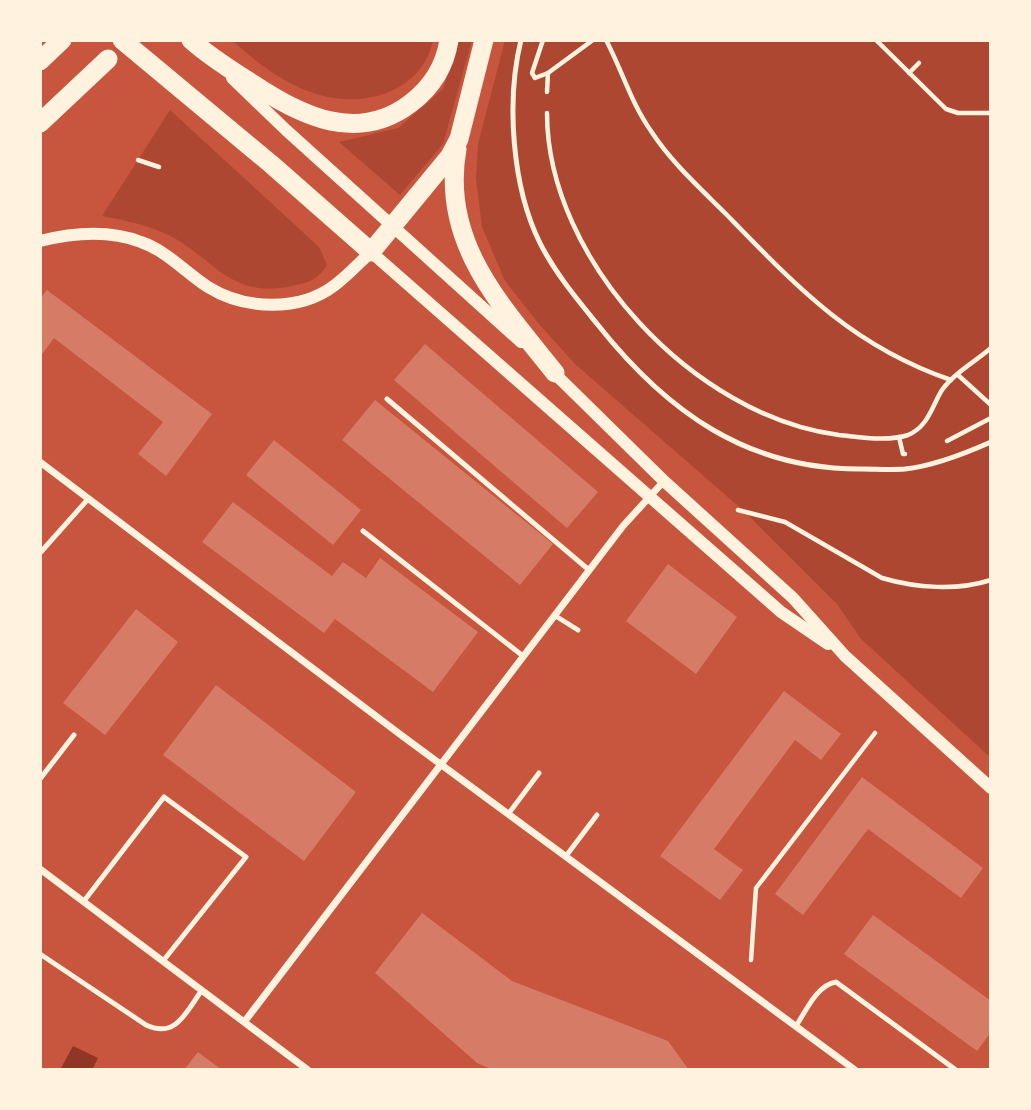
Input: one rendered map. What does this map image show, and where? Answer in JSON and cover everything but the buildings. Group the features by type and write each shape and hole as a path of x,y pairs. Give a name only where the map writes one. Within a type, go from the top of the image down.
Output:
{"highway":[{"path":"40,61 62,40"},
{"path":"122,40 371,252 439,171 459,139"},
{"path":"191,40 210,57 297,111 330,122 366,123 384,119 402,110 430,86 447,54 449,40"},
{"path":"484,40 459,139 455,171 455,196 463,235 470,257 495,296 555,373"},
{"path":"40,123 107,59"}],"street":[{"path":"210,57 286,130 555,373 664,481 793,598 845,656 991,788"},
{"path":"40,242 85,234 128,238 164,253 198,280 223,295 240,301 269,305 293,303 326,290 371,252 781,612 845,656"},
{"path":"40,462 855,1070"},
{"path":"245,1021 623,526 664,481"},
{"path":"40,869 308,1070"}],"lane":[{"path":"521,40 515,82 514,134 527,210 539,240 568,288 607,337 636,369 673,402 709,428 743,446 788,462 821,468 904,469 953,457 991,442"},
{"path":"387,399 589,570"},
{"path":"40,553 89,498"},
{"path":"363,531 523,656"},
{"path":"554,615 578,630"},
{"path":"40,779 74,735"},
{"path":"509,813 539,772"},
{"path":"84,901 164,797 246,857 163,961"},
{"path":"566,856 597,815"},
{"path":"40,954 159,1031 170,1029 178,1023 202,990"},
{"path":"796,1026 819,992 828,984 836,982 956,1070"}],"path":[{"path":"544,40 532,73 535,78 548,73 593,40"},
{"path":"606,40 634,102 658,142 795,286 869,343 912,365 952,380"},
{"path":"876,40 946,109 958,113 991,113"},
{"path":"909,73 919,63"},
{"path":"547,92 548,73"},
{"path":"547,113 548,144 554,172 584,247 615,294 662,344 725,392 777,419 831,434 900,437 912,433 925,422 944,388 991,348"},
{"path":"138,160 159,167"},
{"path":"958,375 991,405"},
{"path":"939,444 991,418"},
{"path":"900,437 903,454 912,452"},
{"path":"738,510 785,522 882,578 900,583 963,586 991,580"},
{"path":"751,960 756,887 875,733"}],"shaded area":[{"path":"232,40 433,40 423,65 405,83 389,92 367,98 345,99 304,90 266,68"},
{"path":"460,40 472,40 443,144 400,195 339,142 398,128 443,89"},
{"path":"505,40 991,40 991,758 861,639 837,604 745,512 575,364 505,281 482,227 476,179 478,144"},
{"path":"170,110 319,247 327,265 317,277 292,286 270,289 251,287 222,273 181,242 164,233 102,216"},
{"path":"73,1046 98,1058 92,1070 60,1070"}]}
